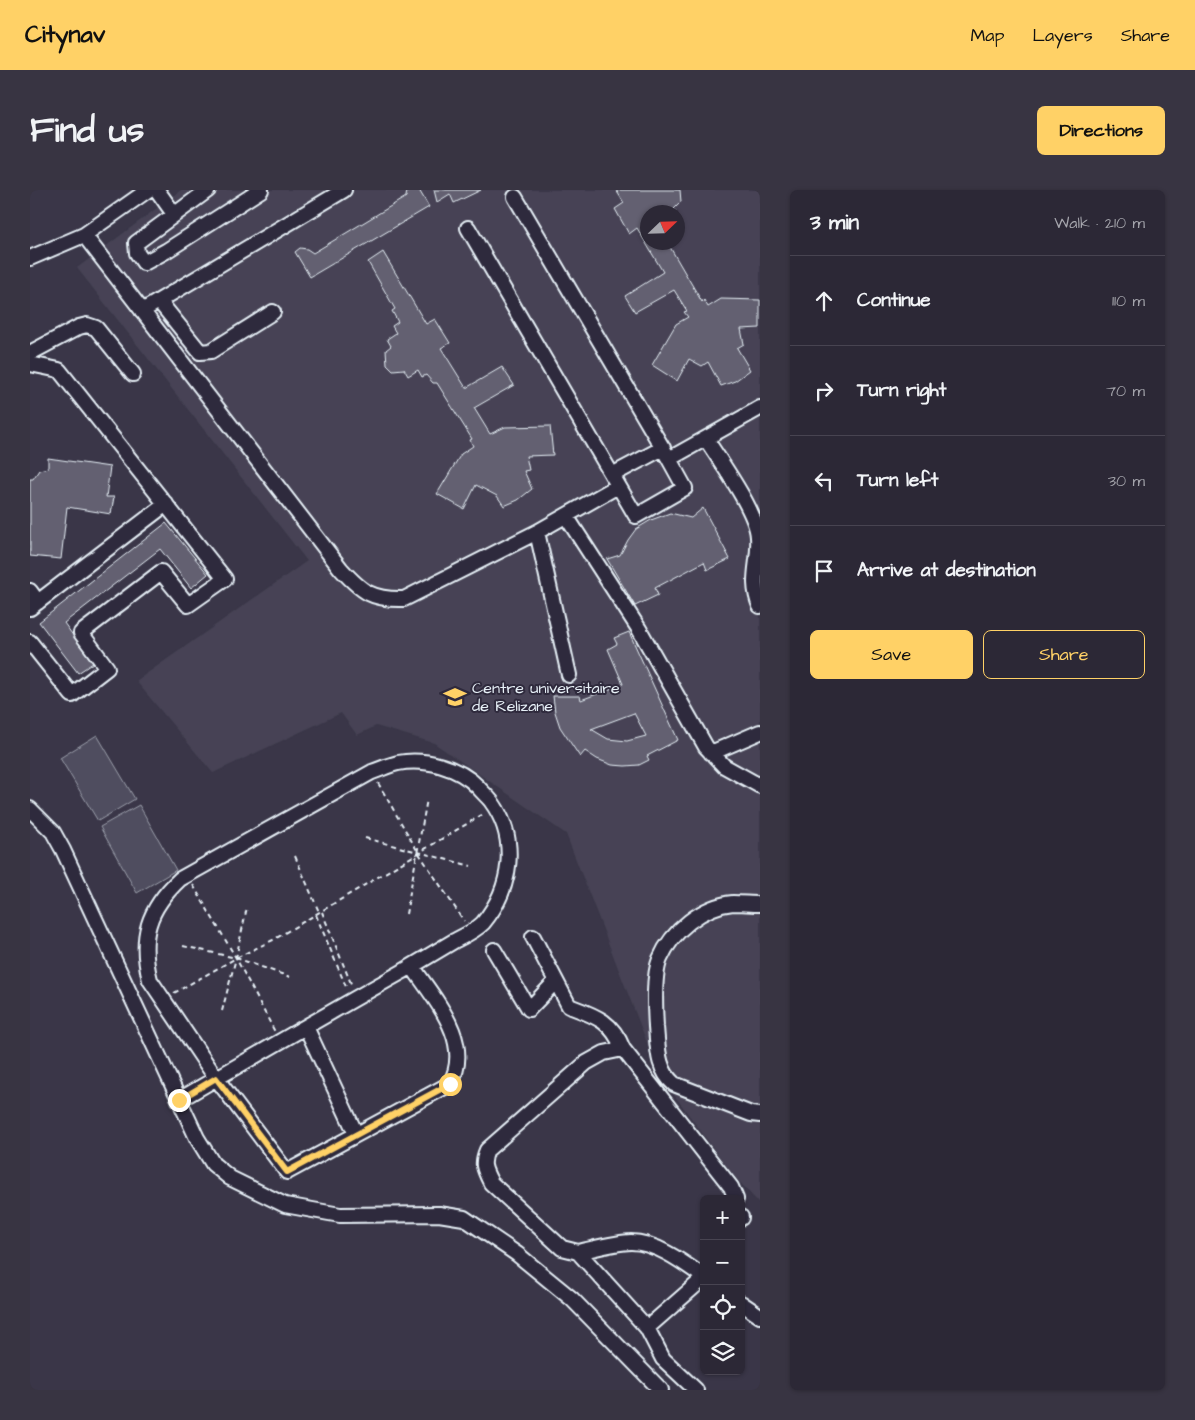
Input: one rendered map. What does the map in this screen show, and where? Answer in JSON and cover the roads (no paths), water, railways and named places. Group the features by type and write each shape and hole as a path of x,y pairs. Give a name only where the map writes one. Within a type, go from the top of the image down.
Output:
{"street":[{"path":"30,258 84,235 148,190"},
{"path":"157,190 174,214"},
{"path":"208,190 136,244 136,253 144,263 261,190"},
{"path":"142,311 344,190"},
{"path":"468,228 636,516 686,488 515,197"},
{"path":"84,235 341,569 355,585 368,594 386,600 404,599 537,532 566,516 615,481 666,453 706,439 760,408"},
{"path":"159,301 200,352 211,351 273,312"},
{"path":"30,353 78,327 87,325 96,328 133,374"},
{"path":"30,364 59,370 225,579 188,605 161,572 81,633 107,668 72,695 30,642"},
{"path":"706,439 752,514 758,536 754,575 760,606"},
{"path":"33,600 166,504"},
{"path":"566,516 639,629 706,747 724,766 760,786"},
{"path":"537,532 570,675"},
{"path":"711,753 760,732"},
{"path":"179,1100 216,1078 472,931 482,923 498,902 507,877 509,850 504,824 491,801 473,782 450,769 424,762 398,763 372,772 180,879 166,892 156,907 148,924 145,943 145,962 150,980 216,1078 287,1172 450,1084 457,1065 458,1050 455,1036 412,966"},
{"path":"30,809 53,832 63,850 197,1138 213,1164 230,1178 285,1205 340,1215 439,1214 464,1218 517,1254 572,1300 661,1390"},
{"path":"760,904 731,903 699,914 677,932 660,960 655,1000 658,1052 667,1078 674,1084 751,1114 760,1115"},
{"path":"533,937 569,1006 600,1018 618,1037 623,1049 731,1187 734,1195"},
{"path":"494,950 529,1010 556,982"},
{"path":"306,1027 356,1134"},
{"path":"623,1049 604,1054 586,1063 487,1150 482,1161 485,1171 491,1183 562,1248 578,1252 632,1242 648,1245 675,1257 700,1275"},
{"path":"578,1252 648,1328 663,1359 696,1390"},
{"path":"648,1328 700,1282"},
{"path":"745,1306 760,1316"}],"place":[{"name":"Centre universitaire de Relizane","path":"455,697"}]}
